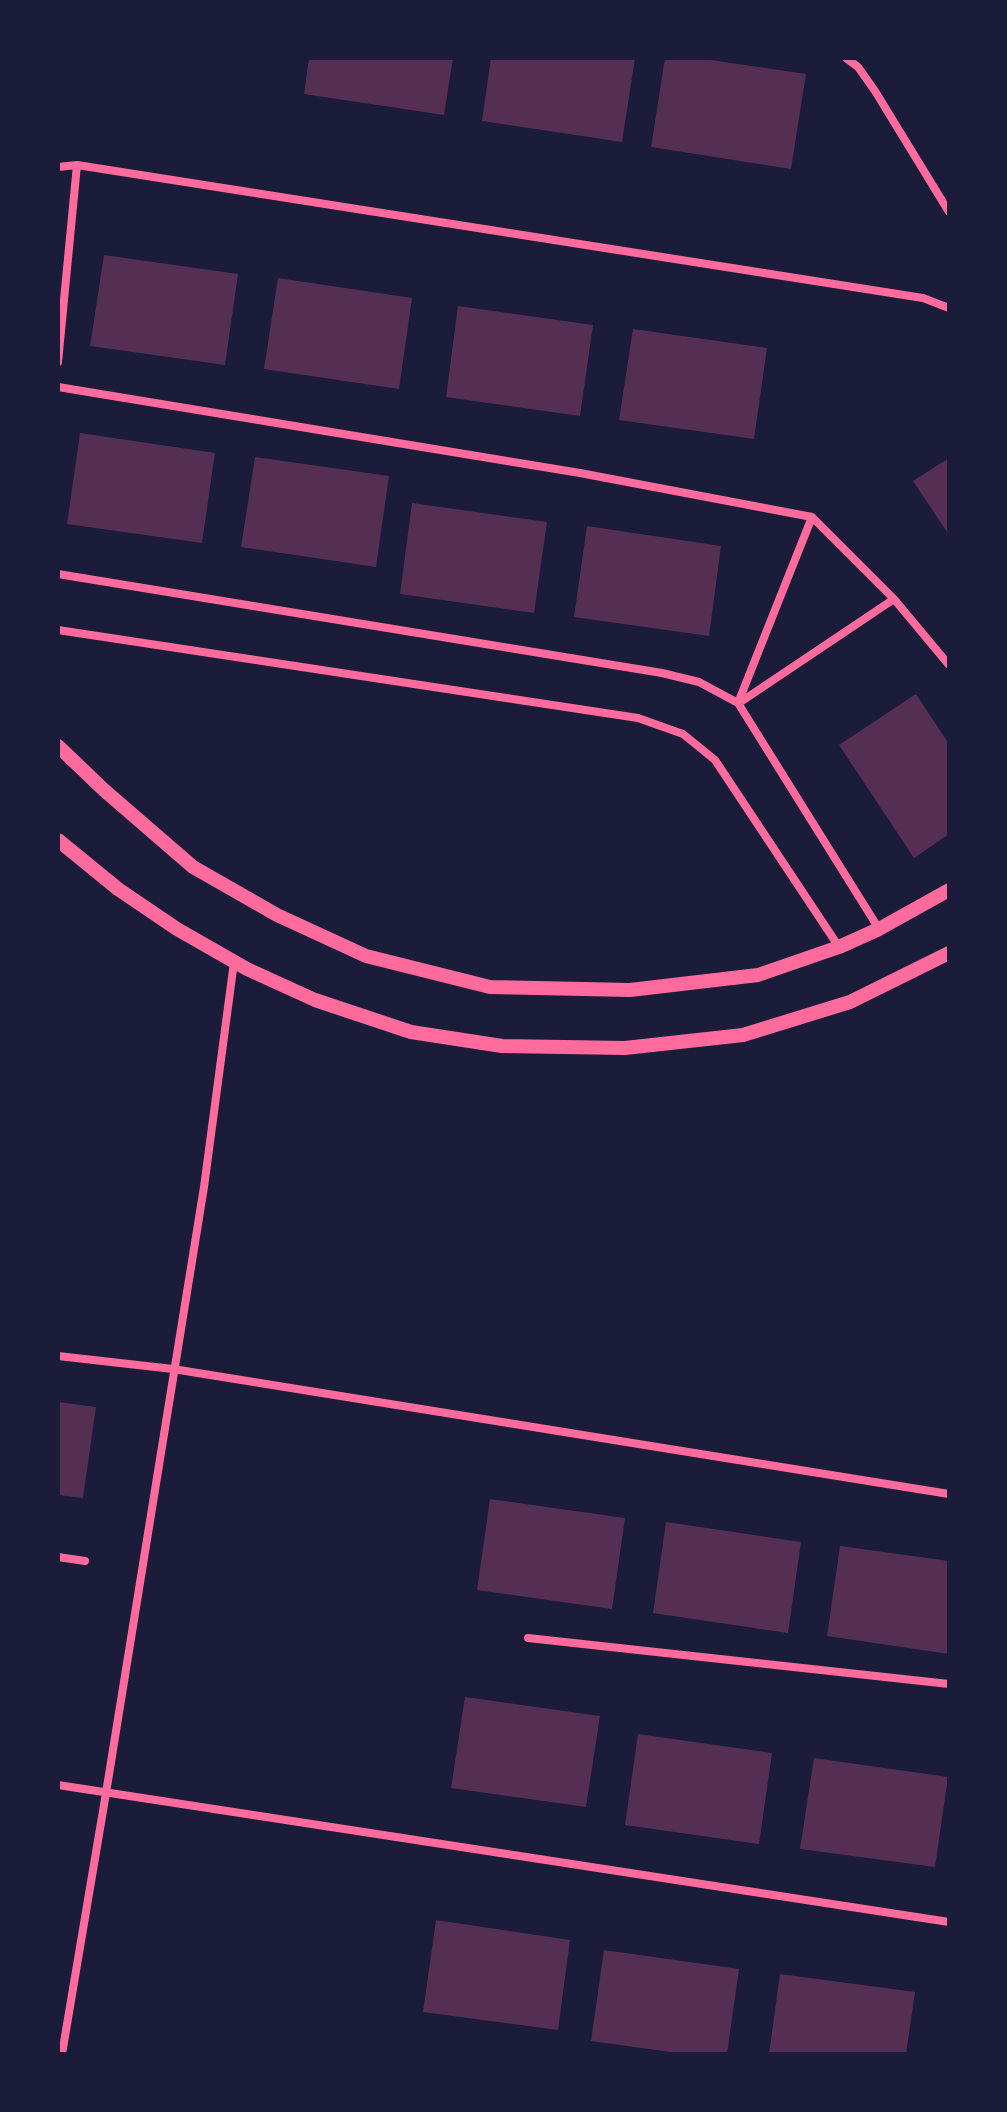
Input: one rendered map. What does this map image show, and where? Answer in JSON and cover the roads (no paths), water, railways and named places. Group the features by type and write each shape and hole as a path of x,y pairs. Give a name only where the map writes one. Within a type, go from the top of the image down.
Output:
{"street":[{"path":"846,58 858,67 875,91 949,212"},
{"path":"58,362 77,165"},
{"path":"58,167 77,165 923,298 949,308"},
{"path":"58,387 580,473 812,517 894,599 949,665"},
{"path":"738,703 812,517"},
{"path":"58,574 662,673 699,682 738,703 879,929"},
{"path":"738,703 894,599"},
{"path":"58,630 638,718 683,734 715,760 839,947"},
{"path":"58,746 193,867 277,915 366,956 490,987 630,990 758,975 839,947 879,929 949,890"},
{"path":"58,840 118,889 177,929 234,962 315,1000 411,1032 502,1046 625,1048 743,1035 850,1002 949,953"},
{"path":"62,2054 204,1187 234,962"},
{"path":"58,1356 173,1369 949,1494"},
{"path":"58,1557 85,1561"},
{"path":"528,1638 949,1684"},
{"path":"58,1785 949,1922"}]}
